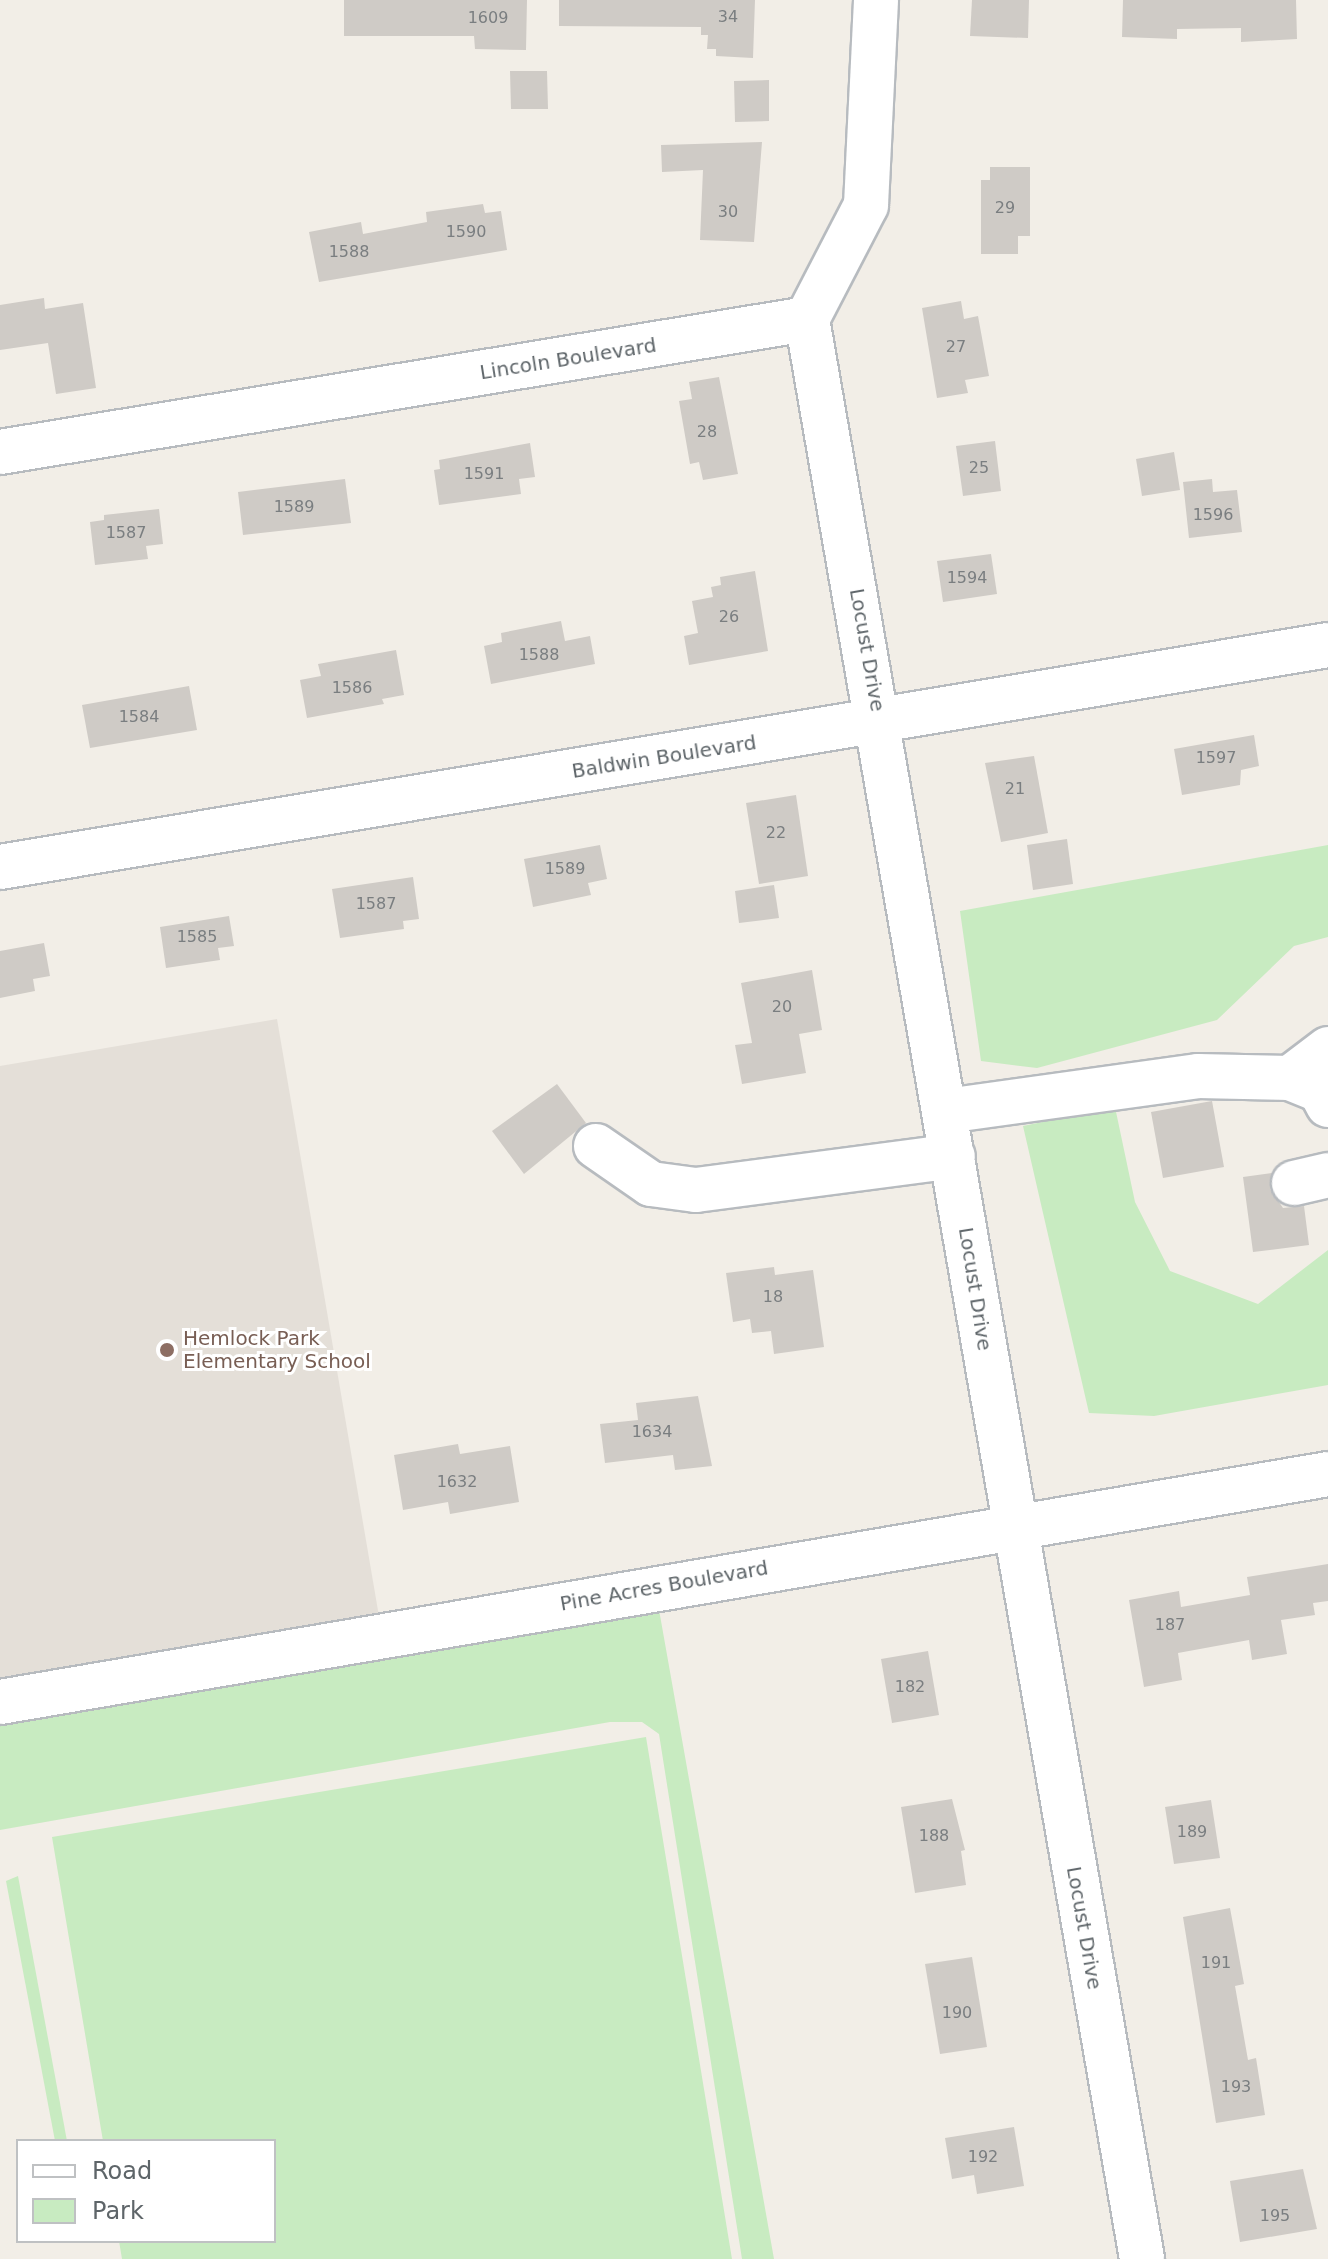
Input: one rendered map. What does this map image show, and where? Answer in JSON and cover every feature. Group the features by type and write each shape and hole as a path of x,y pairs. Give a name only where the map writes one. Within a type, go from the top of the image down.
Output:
{"street":[{"path":"807,319 866,205 876,0"},
{"name":"Lincoln Boulevard","path":"0,452 807,319"},
{"name":"Locust Drive","path":"807,319 880,721 1142,2259"},
{"name":"Baldwin Boulevard","path":"0,867 1328,645"},
{"path":"1290,1078 1328,1049"},
{"path":"946,1111 1198,1076 1290,1078 1320,1090 1328,1105"},
{"path":"596,1146 651,1184 696,1190 953,1156"},
{"name":"Pine Acres Boulevard","path":"0,1702 1328,1474"}],"shaded area":[{"name":"Hemlock Park Elementary School","path":"277,1019 382,1634 0,1699 0,1066"}],"green space":[{"path":"1328,845 1328,937 1294,946 1217,1020 1037,1068 981,1061 960,911"},
{"path":"1115,1107 1135,1202 1170,1271 1258,1304 1328,1250 1328,1385 1154,1416 1089,1413 1023,1126"},
{"path":"655,1587 774,2259 742,2259 659,1734 642,1722 610,1722 0,1830 0,1699"},
{"path":"646,1737 732,2259 122,2259 119,2243 276,2243 276,2139 103,2139 52,1837"},
{"path":"18,1876 67,2139 55,2139 6,1881"}],"building":[{"path":"344,0 527,0 526,50 475,49 474,36 344,36"},
{"path":"559,0 755,0 753,58 716,56 716,49 707,49 708,35 701,35 701,27 559,26"},
{"path":"972,0 1029,0 1028,38 970,36"},
{"path":"1123,0 1296,0 1297,39 1241,42 1241,28 1177,29 1177,39 1122,37"},
{"path":"510,71 547,71 548,109 511,109"},
{"path":"769,80 769,121 735,122 734,81"},
{"path":"762,142 754,242 700,240 703,170 662,172 661,145"},
{"path":"990,167 1030,167 1030,236 1018,236 1018,254 981,254 981,180 990,180"},
{"path":"483,204 485,213 501,211 507,250 319,282 309,232 361,222 363,234 427,222 426,212"},
{"path":"44,298 45,309 83,303 96,388 56,394 48,343 0,350 0,305"},
{"path":"961,301 964,319 978,316 989,376 965,380 968,393 937,398 922,308"},
{"path":"719,377 738,474 703,480 699,462 690,464 679,401 692,399 689,382"},
{"path":"995,441 1001,491 963,496 956,446"},
{"path":"530,443 535,477 519,479 521,494 439,505 434,470 440,469 439,460"},
{"path":"1174,452 1180,490 1142,496 1136,459"},
{"path":"345,479 351,523 243,535 238,492"},
{"path":"1212,479 1213,492 1237,490 1242,532 1189,538 1183,482"},
{"path":"159,509 163,544 146,546 148,559 95,565 90,522 104,520 104,515"},
{"path":"991,554 997,594 943,602 937,561"},
{"path":"755,571 768,651 689,665 684,636 698,633 692,601 713,597 711,587 721,585 720,577"},
{"path":"561,621 565,641 590,636 595,664 491,684 484,646 502,642 501,633"},
{"path":"396,650 404,695 382,699 384,704 307,718 300,680 321,676 318,664"},
{"path":"189,686 197,730 90,748 82,705"},
{"path":"1254,735 1259,766 1241,770 1240,785 1182,795 1174,749"},
{"path":"1034,756 1048,833 1001,842 985,763"},
{"path":"796,795 808,876 759,884 746,803"},
{"path":"1067,839 1073,884 1033,890 1027,845"},
{"path":"600,845 607,879 588,883 591,895 533,907 524,859"},
{"path":"413,877 419,919 403,921 404,929 340,938 332,889"},
{"path":"774,885 779,918 739,923 735,891"},
{"path":"229,916 234,946 218,948 220,960 166,968 160,927"},
{"path":"44,943 50,976 33,979 35,991 0,998 0,951"},
{"path":"812,970 822,1030 799,1034 806,1073 742,1084 735,1045 752,1043 741,983"},
{"path":"557,1084 586,1123 524,1174 492,1131"},
{"path":"1212,1101 1224,1167 1163,1178 1151,1112"},
{"path":"1272,1173 1270,1189 1283,1208 1304,1206 1309,1245 1253,1252 1243,1177"},
{"path":"774,1267 775,1275 813,1270 824,1347 774,1354 771,1331 752,1333 750,1319 733,1322 726,1273"},
{"path":"698,1396 712,1466 675,1470 673,1455 605,1463 600,1424 638,1420 636,1403"},
{"path":"458,1444 460,1454 510,1446 519,1502 450,1514 448,1502 403,1510 394,1455"},
{"path":"1328,1564 1328,1601 1313,1603 1315,1615 1281,1620 1287,1654 1252,1660 1249,1640 1178,1653 1182,1680 1144,1687 1129,1600 1179,1591 1181,1607 1250,1595 1247,1577"},
{"path":"928,1651 939,1715 892,1723 881,1659"},
{"path":"952,1799 965,1850 961,1851 966,1885 915,1893 901,1807"},
{"path":"1211,1800 1220,1858 1174,1864 1165,1807"},
{"path":"1230,1908 1244,1984 1235,1986 1248,2060 1256,2058 1265,2115 1216,2123 1183,1917"},
{"path":"972,1957 987,2047 940,2054 925,1964"},
{"path":"1014,2127 1024,2186 977,2194 974,2175 952,2179 945,2138"},
{"path":"1303,2169 1317,2229 1240,2242 1230,2181"}],"place":[{"name":"Hemlock Park Elementary School","path":"167,1350"}]}
